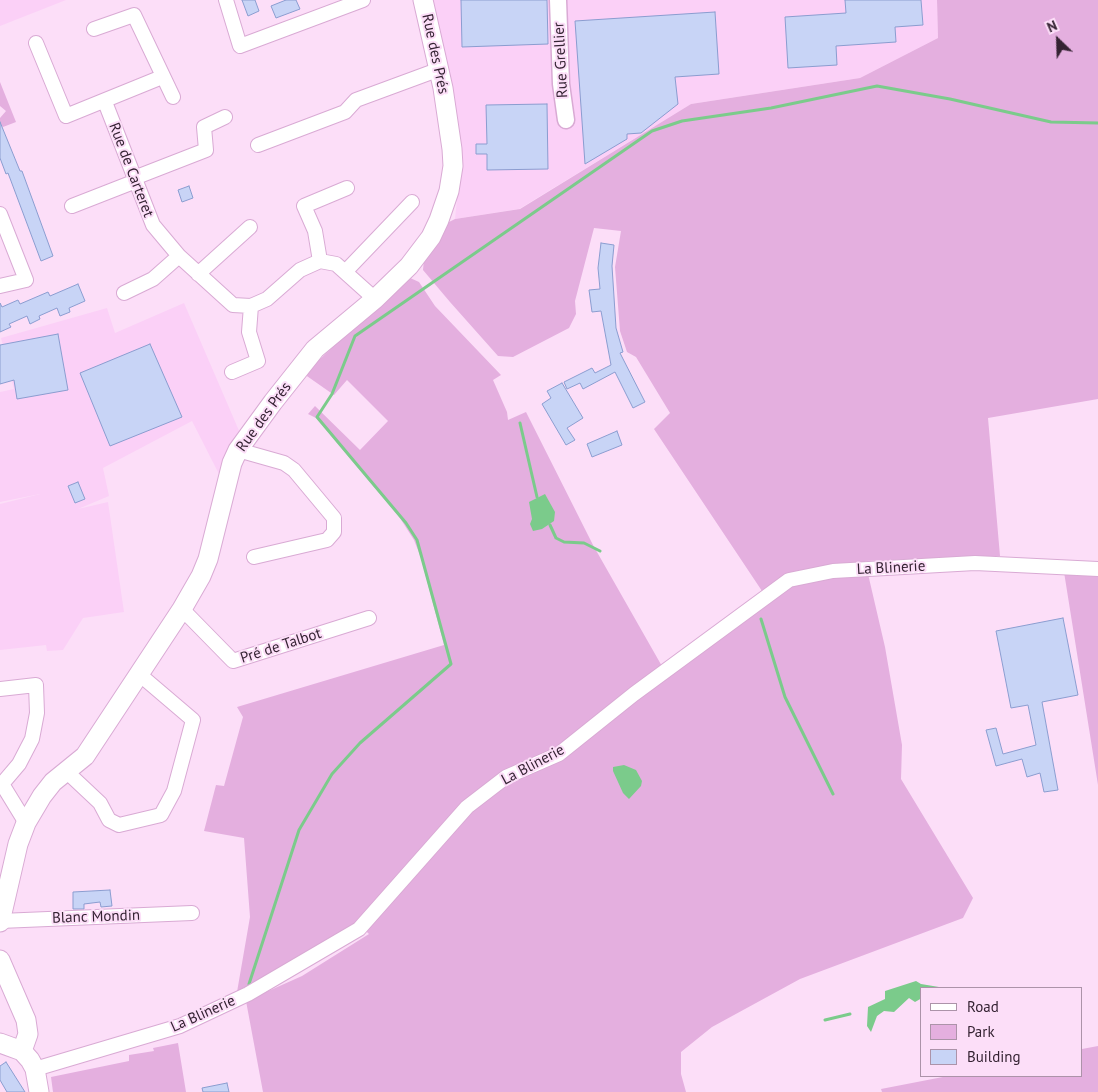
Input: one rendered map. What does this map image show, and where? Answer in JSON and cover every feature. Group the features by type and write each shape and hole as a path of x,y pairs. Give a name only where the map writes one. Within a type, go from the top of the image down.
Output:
{"main road":[{"name":"Rue des Prés","path":"0,921 18,844 26,823 53,782 85,756 182,609 208,558 232,463 238,450 315,349 374,299 409,266 431,237 445,206 453,166 440,69 423,0"},
{"path":"0,960 26,1020 28,1034 22,1050"},
{"path":"0,1043 22,1050 35,1070 39,1092"}],"street":[{"path":"226,0 240,46 363,0"},
{"name":"Rue Grellier","path":"558,0 561,84 566,120"},
{"path":"94,29 134,15 173,98"},
{"path":"36,43 66,116 105,102 162,77"},
{"path":"258,145 345,112 356,100 440,69"},
{"name":"Rue de Carteret","path":"105,102 153,225 179,256 233,305 251,306"},
{"path":"72,206 206,150 204,127 225,116"},
{"path":"320,261 315,231 304,206 347,188"},
{"path":"346,272 412,202"},
{"path":"0,214 26,280 0,286"},
{"path":"198,274 250,227"},
{"path":"124,293 153,278 179,256"},
{"path":"232,372 258,361 249,332 251,306 267,298 300,270 320,261 336,264 374,299"},
{"path":"238,450 289,467 334,518 334,532 328,540 254,557"},
{"name":"La Blinerie","path":"35,1070 180,1026 248,994 359,930 467,807 506,777 559,754 634,694 789,580 833,571 974,563 1098,569"},
{"name":"Pré de Talbot","path":"182,609 234,661 369,618"},
{"path":"67,772 100,804 109,820 119,824 161,815 174,791 193,720 139,674"},
{"path":"0,689 36,685 37,713 32,739 19,764 1,782 26,823"},
{"name":"Blanc Mondin","path":"0,921 192,913"}],"shaded area":[{"path":"0,0 66,0 0,26"},
{"path":"430,0 937,0 938,38 860,78 691,104 519,209 455,219 462,149"},
{"path":"184,303 240,433 222,480 192,421 103,468 109,496 78,509 108,502 124,612 83,618 63,650 47,651 46,645 0,650 0,504 40,494 0,502 0,392 14,389 1,338 107,308 115,333"},
{"path":"545,494 555,512 554,521 542,529 533,531 530,524 532,519 529,502"},
{"path":"624,765 636,770 642,781 641,786 629,799 623,793 613,771 613,767"},
{"path":"916,981 921,984 939,987 920,987 920,999 915,1002 909,998 894,1012 884,1011 877,1016 871,1032 867,1026 868,1007 885,999 885,991"}],"green space":[{"path":"937,0 1098,0 1098,399 988,418 1000,556 865,561 885,647 902,745 901,779 973,898 963,918 800,979 712,1027 681,1052 681,1074 686,1092 263,1092 246,1001 302,976 369,934 359,924 237,992 250,917 244,838 204,831 216,785 224,786 243,717 237,707 444,645 421,558 414,540 400,518 316,418 308,414 315,406 360,450 388,421 347,380 334,395 304,374 408,277 419,282 435,306 501,375 493,380 507,412 508,420 526,412 593,545 663,668 762,591 654,429 670,413 636,357 627,352 620,331 615,267 621,231 594,228 575,301 576,314 569,328 513,357 498,356 423,270 424,259 447,223 455,219 520,209 691,104 860,78 938,38"},
{"path":"0,82 16,122 3,127 0,125 0,118 6,111 0,106"},
{"path":"1064,572 1098,573 1098,785"},
{"path":"178,1043 186,1092 53,1092 51,1077 129,1061 129,1055 154,1051 153,1048"},
{"path":"1098,1046 1098,1092 882,1092 881,1089 943,1077 1083,1077 1083,1049"}],"building":[{"path":"242,0 255,0 259,11 248,16"},
{"path":"286,0 296,0 300,9 276,18 271,6"},
{"path":"461,0 547,0 548,44 462,47"},
{"path":"845,0 921,0 923,25 895,27 896,42 836,46 837,65 788,68 785,17 846,13"},
{"path":"715,12 719,74 675,77 678,104 641,133 627,134 627,139 585,164 575,21"},
{"path":"547,104 548,169 487,170 487,154 476,154 476,144 487,144 486,105"},
{"path":"0,122 20,171 22,171 53,256 41,261 8,173 6,174 0,158"},
{"path":"189,186 193,198 182,202 178,190"},
{"path":"601,243 614,245 612,266 616,328 623,352 620,353 645,402 633,408 615,372 583,389 580,383 567,389 564,382 592,368 595,373 611,365 601,311 592,312 589,290 600,289 598,268"},
{"path":"78,284 85,301 69,308 70,312 60,316 57,308 39,316 40,319 30,324 27,316 9,324 11,327 0,332 0,303 2,307 18,300 20,304 48,292 50,296"},
{"path":"58,334 68,390 17,399 14,380 0,384 0,345"},
{"path":"150,344 182,417 110,446 80,373"},
{"path":"562,383 583,418 567,428 575,440 566,445 542,404 551,398 547,391"},
{"path":"617,431 622,445 592,457 587,444"},
{"path":"78,482 85,499 75,503 68,486"},
{"path":"1063,618 1078,695 1042,702 1058,790 1044,792 1040,773 1027,777 1022,759 996,766 986,730 996,728 1003,754 1036,745 1028,705 1011,708 996,631"},
{"path":"110,890 112,906 101,907 100,902 84,904 84,909 73,909 73,892"},
{"path":"6,1062 25,1092 7,1092 0,1080 0,1066"},
{"path":"227,1083 229,1092 203,1092 202,1088"}],"waterway":[{"path":"249,984 299,830 332,774 360,743 451,664 417,540 406,523 317,417 332,394 355,336 652,131 682,121 771,108 877,86 950,99 1051,122 1098,123"},
{"path":"520,423 537,497"},
{"path":"550,525 556,538 564,542 584,543 600,551"},
{"path":"761,619 785,697 833,794"},
{"path":"825,1020 850,1014"}]}
